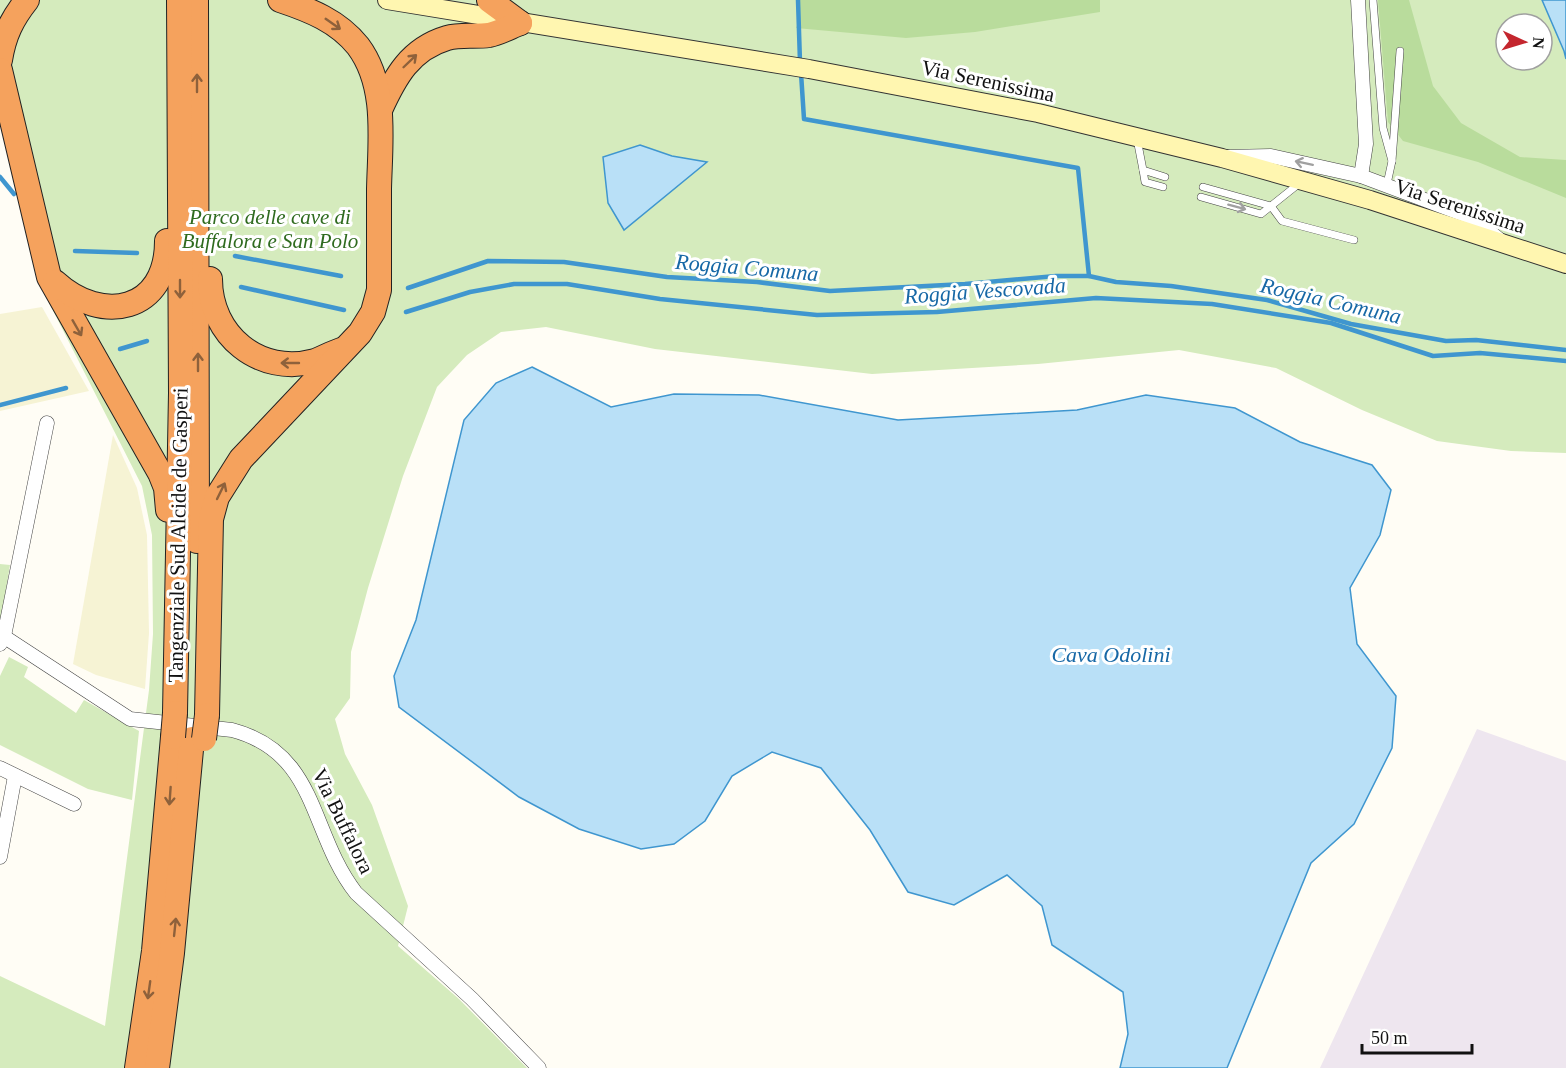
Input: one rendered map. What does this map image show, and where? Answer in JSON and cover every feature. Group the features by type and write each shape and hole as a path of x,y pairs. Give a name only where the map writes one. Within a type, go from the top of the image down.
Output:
{"highway":[{"path":"0,60 4,38 14,16 27,0"},
{"name":"Tangenziale Sud Alcide de Gasperi","path":"137,1068 191,726 177,674 181,393 179,0"},
{"name":"Tangenziale Sud Alcide de Gasperi","path":"157,1068 172,953 190,778 198,394 196,0"},
{"path":"191,726 211,519 217,497 241,459 360,333 373,312 379,290 380,110 372,71 358,47 326,19 280,0"},
{"path":"489,0 519,23"},
{"path":"380,110 395,77 409,60 427,47 448,38 489,35 519,23"},
{"path":"49,277 70,296 103,307 136,302 147,297 156,286 165,270 167,105 178,50"},
{"path":"0,70 49,277 160,473 166,488 167,618 177,674"},
{"path":"197,126 210,177 210,286 215,313 223,329 248,353 271,362 292,364 314,361 346,348"}],"main road":[{"name":"Via Serenissima","path":"387,0 930,91 1137,137 1222,158 1370,200 1566,264"}],"street":[{"path":"1358,0 1366,144 1361,176"},
{"path":"1222,158 1270,156 1361,176 1473,218 1503,244"},
{"path":"1,638 47,423"},
{"name":"Via Buffalora","path":"1,638 130,719 232,730 248,734 277,751 301,780 342,873 356,893 472,999 539,1068"},
{"path":"0,768 74,804"},
{"path":"0,857 15,776"}],"lane":[{"path":"1373,0 1383,128 1392,161"},
{"path":"1387,184 1392,161 1400,51"},
{"path":"1137,137 1145,182 1163,187"},
{"path":"1143,170 1166,177"},
{"path":"1201,197 1261,214 1303,181"},
{"path":"1203,187 1271,206 1282,221 1353,240"}],"shaded area":[{"path":"42,307 89,391 0,411 0,314"},
{"path":"113,435 137,488 147,535 149,633 145,689 96,675 73,664"},
{"path":"1477,729 1566,761 1566,1068 1320,1068"}],"green space":[{"name":"Parco delle cave di Buffalora e San Polo","path":"0,0 1566,0 1566,453 1511,451 1437,441 1362,410 1276,368 1179,350 1038,364 872,374 655,349 546,327 501,332 467,355 437,387 403,476 368,588 351,652 350,698 335,719 345,754 372,805 408,906 398,946 459,999 527,1068 0,1068 0,976 105,1026 149,690 153,634 152,535 142,486 39,283 0,119"},
{"path":"800,0 1100,0 1100,12 975,32 906,38 796,28 800,19"},
{"path":"1378,0 1409,0 1433,86 1461,123 1520,157 1566,160 1566,198 1478,162 1403,141 1388,122"},
{"path":"0,564 10,565 1,621 0,620"},
{"path":"9,657 28,667 24,677 76,713 84,700 139,731 132,800 88,789 0,745 0,676"}],"water":[{"path":"1542,0 1566,0 1566,59 1554,28 1554,12 1547,12"},
{"path":"640,145 672,156 707,162 624,230 608,203 603,157"},
{"name":"Cava Odolini","path":"532,367 611,407 674,394 759,395 898,420 1077,410 1146,395 1235,408 1300,442 1372,465 1391,490 1380,535 1350,588 1357,644 1396,696 1392,748 1354,824 1311,863 1227,1068 1120,1068 1128,1034 1123,992 1052,945 1042,906 1007,875 954,905 908,892 870,830 821,768 772,752 732,776 705,821 674,844 641,849 579,829 519,797 399,707 394,676 416,620 464,420 496,383"}],"waterway":[{"name":"Roggia Comuna","path":"798,0 800,62"},
{"name":"Roggia Comuna","path":"801,73 804,119 1078,168 1089,276"},
{"name":"Roggia Comuna","path":"0,177 14,194"},
{"name":"Roggia Comuna","path":"75,251 137,253"},
{"name":"Roggia Comuna","path":"235,256 341,276"},
{"name":"Roggia Comuna","path":"408,288 488,261 564,262 667,277 757,282 830,291 965,284 1056,276 1089,276 1116,282 1171,286 1267,300 1351,324 1446,341 1476,340 1566,350"},
{"name":"Roggia Vescovada","path":"406,312 470,292 514,284 567,284 660,299 817,315 937,312 1096,298 1212,304 1331,323 1433,356 1480,353 1566,361"},
{"name":"Roggia Vescovada","path":"241,287 344,310"},
{"name":"Roggia Vescovada","path":"120,349 147,341"},
{"name":"Roggia Vescovada","path":"0,405 66,388"}]}
